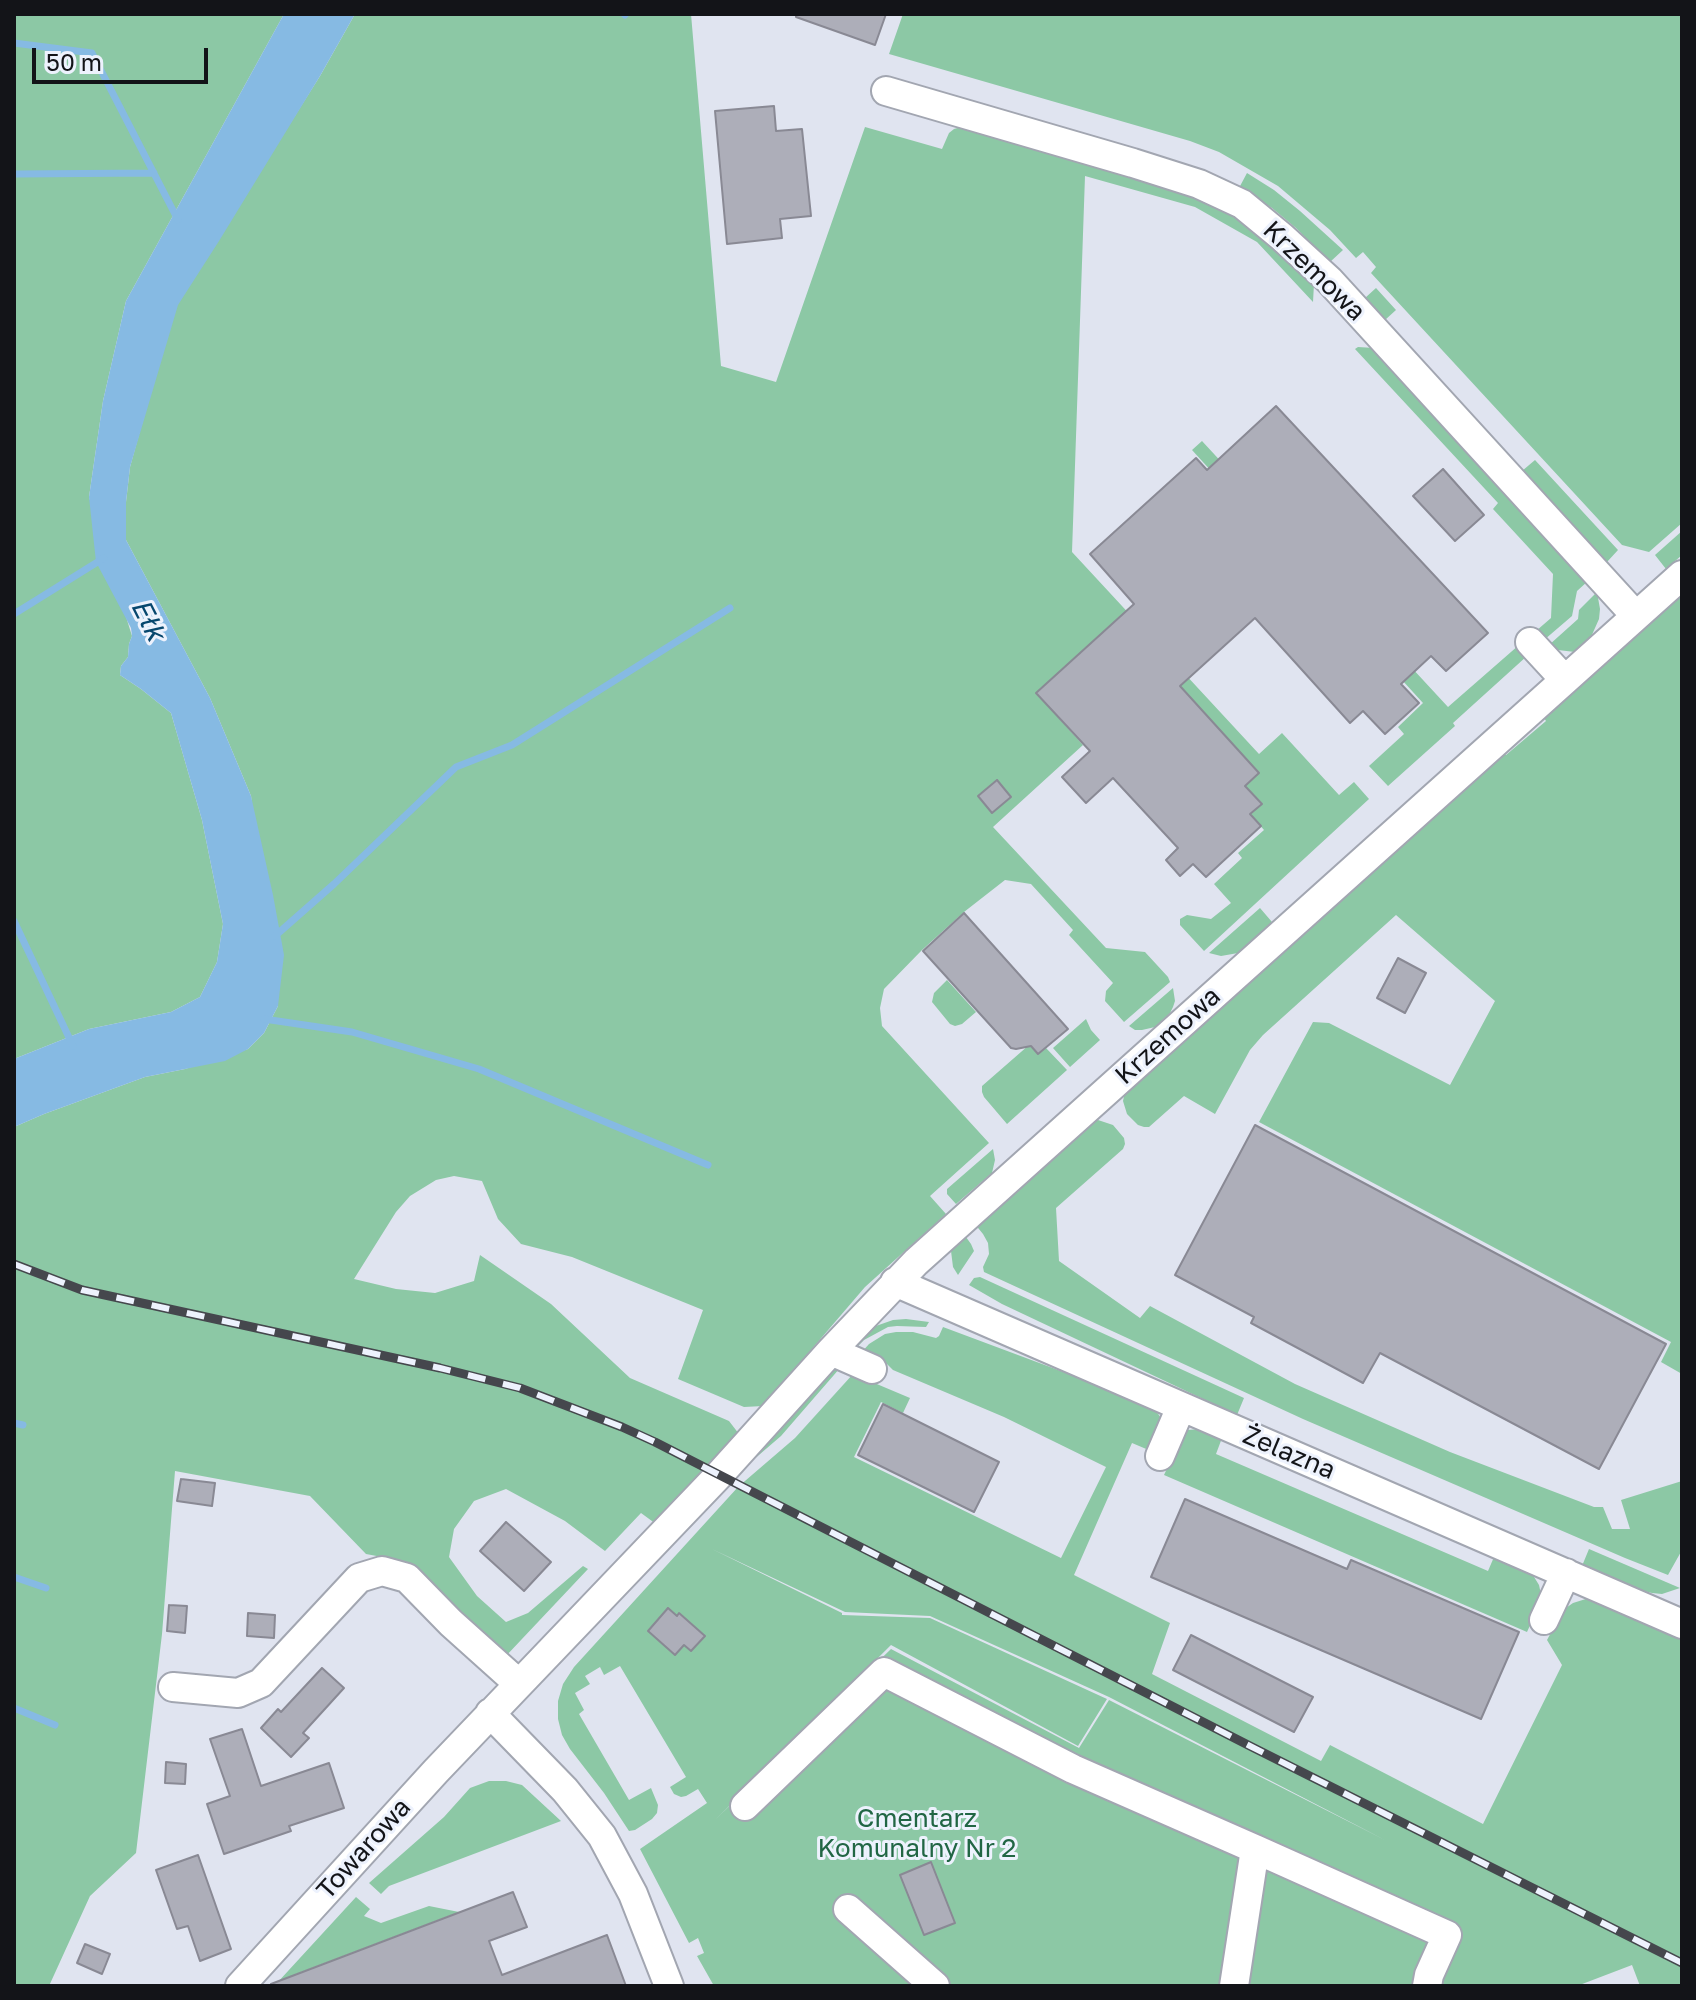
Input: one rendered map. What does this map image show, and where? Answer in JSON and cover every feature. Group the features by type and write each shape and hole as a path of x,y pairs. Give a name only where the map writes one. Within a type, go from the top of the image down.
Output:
{"street":[{"name":"Krzemowa","path":"886,91 1133,163 1199,184 1242,204 1329,280 1636,616"},
{"name":"Krzemowa","path":"719,1475 916,1262 1682,575"},
{"path":"1530,642 1565,680"},
{"name":"Żelazna","path":"895,1282 1682,1624"},
{"path":"831,1351 872,1369"},
{"path":"1160,1456 1181,1407"},
{"name":"Towarowa","path":"250,1983 410,1798 719,1475"},
{"path":"173,1687 238,1693 261,1683 359,1578 382,1571 407,1578 451,1623 519,1684"},
{"path":"1544,1620 1566,1573"},
{"path":"745,1806 884,1672 1073,1769 1447,1935 1427,1986"},
{"path":"490,1713 565,1790 602,1836 633,1894 669,1986"},
{"path":"1234,1986 1255,1849"},
{"path":"848,1909 935,1986"}],"green space":[{"path":"14,14 284,14 126,301 103,401 89,497 132,636 120,675 171,713 202,820 223,924 217,962 200,997 171,1012 89,1029 14,1059"},
{"path":"355,14 691,14 721,366 776,382 865,127 942,149 949,133 961,127 1157,181 1218,207 1255,230 1314,284 1313,302 1257,242 1195,207 1085,176 1072,552 1259,754 1282,733 1339,795 1354,782 1369,799 1204,951 1180,925 1180,919 1187,915 1211,919 1231,903 1214,884 1242,858 1238,853 1264,830 1250,814 1262,803 1245,786 1118,619 1036,693 1083,745 993,827 1106,948 1145,952 1170,982 1124,1022 1105,1001 1106,991 1113,983 1069,935 1073,930 1031,884 1005,880 964,912 884,989 880,1008 882,1026 989,1143 930,1196 946,1214 865,1287 763,1406 744,1407 678,1379 703,1310 572,1257 521,1244 498,1219 482,1181 454,1176 436,1180 410,1196 396,1212 354,1279 396,1289 435,1293 474,1281 480,1255 551,1304 630,1378 729,1421 739,1434 656,1524 641,1513 605,1551 565,1521 506,1489 474,1501 454,1529 449,1557 477,1596 506,1622 528,1613 583,1566 588,1569 505,1657 420,1575 398,1560 366,1554 310,1496 175,1471 162,1634 136,1853 90,1896 49,1986 14,1986 14,1127 145,1077 185,1069 248,1049 264,1033 278,1006 251,796 210,698 126,540 126,502 130,467 174,307 320,76"},
{"path":"903,14 1682,14 1682,523 1649,552 1622,545 1371,273 1376,267 1363,252 1356,258 1330,230 1278,186 1219,152 1190,141 889,54"},
{"path":"1247,173 1274,190 1343,250 1330,262 1272,208 1239,188"},
{"path":"1376,288 1396,310 1385,320 1365,298"},
{"path":"1374,348 1588,581 1577,591 1572,616 1544,640 1536,631 1551,618 1553,574 1493,509 1498,503 1355,349"},
{"path":"1202,441 1448,707 1519,645 1527,656 1388,786 1369,766 1404,734 1398,727 1423,703 1192,450"},
{"path":"1535,460 1618,550 1607,562 1522,471"},
{"path":"1682,531 1682,555 1666,569 1655,555"},
{"path":"1682,588 1682,1374 1661,1362 1671,1342 1259,1122 1313,1022 1329,1023 1450,1085 1495,1001 1396,915 1263,1035 1250,1050 1215,1114 1184,1096 1149,1127 1144,1127 1127,1114 1123,1101 1126,1087 1501,751 1506,755 1546,721 1542,715"},
{"path":"1597,592 1599,619 1591,637 1575,652 1558,650 1549,645 1578,619 1579,610"},
{"path":"1260,908 1272,922 1238,953 1221,956 1209,953"},
{"path":"947,980 976,1012 955,1026 932,1002 934,993"},
{"path":"1173,988 1173,1007 1155,1027 1135,1030 1129,1026"},
{"path":"1086,1019 1100,1040 1070,1067 1053,1048"},
{"path":"1029,1045 1038,1054 1046,1048 1067,1070 1007,1124 984,1097 982,1086"},
{"path":"1098,1120 1113,1125 1125,1144 1056,1208 1059,1261 1140,1318 1150,1306 1295,1384 1450,1452 1594,1507 1603,1507 1612,1529 1630,1529 1621,1500 1682,1481 1682,1550 1668,1575 1303,1419 984,1272 989,1254 988,1243 974,1223 1084,1125"},
{"path":"993,1149 995,1160 992,1173 956,1204 947,1194 947,1189"},
{"path":"963,1233 974,1251 958,1275 953,1267 951,1251"},
{"path":"980,1277 1244,1398 1237,1415 1002,1304 969,1285 974,1278"},
{"path":"906,1319 929,1322 926,1327 888,1327 857,1347 851,1344 873,1327"},
{"name":"Cmentarz Komunalny Nr 2","path":"943,1327 1154,1408 1161,1418 1161,1425 1151,1451 1132,1443 1074,1575 1170,1623 1152,1674 1321,1761 1330,1745 1483,1824 1562,1665 1547,1640 1563,1610 1589,1598 1682,1639 1682,1986 1640,1986 1632,1965 1577,1986 714,1986 697,1956 704,1953 698,1938 689,1943 640,1849 707,1803 698,1789 686,1796 674,1794 670,1787 686,1777 620,1666 604,1675 600,1667 585,1676 590,1684 575,1693 584,1710 579,1714 629,1800 651,1788 658,1805 652,1819 629,1831 562,1735 558,1701 563,1684 574,1667 738,1487 795,1438 853,1374 910,1398 903,1413 881,1402 854,1457 1061,1558 1106,1467 1004,1417 893,1370 883,1360 861,1353 885,1334 913,1332 936,1338","holes":["712,1549 845,1612 930,1616 1109,1697 1385,1840 1109,1700 1079,1748 891,1649 714,1821 891,1645 1078,1746 1107,1699 930,1618 842,1615"]},
{"path":"833,1365 840,1368 781,1436 745,1467"},
{"path":"1201,1429 1222,1438 1216,1454 1488,1571 1494,1557 1531,1572 1539,1585 1542,1599 1527,1632 1164,1475 1183,1434 1187,1430"},
{"path":"1589,1549 1680,1588 1662,1594 1632,1588 1582,1566"},
{"path":"489,1781 522,1785 561,1821 389,1886 381,1894 369,1883 444,1817 470,1788"},
{"path":"356,1897 370,1909 364,1916 381,1923 429,1906 459,1912 296,1974 300,1986 277,1983"}],"water":[{"name":"Ełk","path":"284,14 355,14 178,305 130,467 126,502 126,540 210,698 251,796 284,955 278,1006 264,1033 248,1049 225,1061 145,1077 14,1127 14,1059 89,1029 171,1012 200,997 217,962 223,924 202,820 171,713 120,675 121,666 128,657 131,628 96,562 89,497 103,401 126,301"}],"building":[{"path":"796,14 886,14 875,45 796,17"},
{"path":"774,106 776,131 802,129 811,216 780,219 782,238 727,244 715,111"},
{"path":"1276,406 1488,633 1446,671 1431,656 1401,684 1419,703 1385,734 1363,711 1350,723 1255,618 1180,686 1259,773 1245,786 1262,804 1250,814 1261,826 1206,877 1193,864 1180,876 1166,860 1178,848 1113,778 1086,803 1062,777 1090,751 1036,693 1134,604 1090,554 1196,458 1207,470"},
{"path":"1443,469 1484,515 1455,541 1413,496"},
{"path":"997,780 1011,797 992,813 978,796"},
{"path":"964,913 1068,1029 1038,1054 1031,1046 1011,1048 923,951"},
{"path":"1398,958 1426,973 1405,1013 1377,998"},
{"path":"1255,1125 1666,1344 1599,1469 1380,1353 1363,1383 1251,1323 1254,1317 1175,1275"},
{"path":"883,1404 999,1462 974,1512 858,1455"},
{"path":"181,1479 215,1483 212,1506 177,1501"},
{"path":"1185,1499 1347,1569 1351,1560 1519,1632 1481,1719 1151,1577"},
{"path":"506,1522 551,1562 524,1591 480,1551"},
{"path":"169,1605 187,1606 185,1633 167,1631"},
{"path":"668,1608 677,1616 679,1613 705,1636 691,1651 684,1645 675,1655 648,1631"},
{"path":"248,1613 275,1615 274,1638 247,1636"},
{"path":"1191,1635 1313,1697 1294,1732 1173,1670"},
{"path":"322,1668 344,1688 303,1733 309,1738 291,1757 261,1728 278,1709 281,1712"},
{"path":"242,1729 261,1786 329,1763 344,1808 289,1826 291,1831 224,1854 207,1804 230,1796 210,1739"},
{"path":"166,1762 186,1764 185,1784 165,1783"},
{"path":"198,1855 231,1949 200,1961 188,1926 177,1929 156,1870"},
{"path":"931,1862 955,1923 924,1935 900,1875"},
{"path":"513,1892 527,1927 489,1941 502,1975 607,1935 626,1986 271,1986 271,1984"},
{"path":"85,1944 110,1954 102,1974 77,1963"}],"waterway":[{"path":"14,43 92,53 178,220"},
{"path":"14,174 154,173"},
{"path":"14,614 104,558"},
{"path":"275,936 456,767 512,745 730,608"},
{"path":"14,921 73,1046"},
{"path":"264,1019 352,1032 479,1069 708,1165"},
{"path":"14,1423 23,1425"},
{"path":"14,1577 46,1588"},
{"path":"14,1708 55,1725"}],"railway":[{"path":"14,1264 82,1290 520,1388 622,1427 1682,1963"}]}
